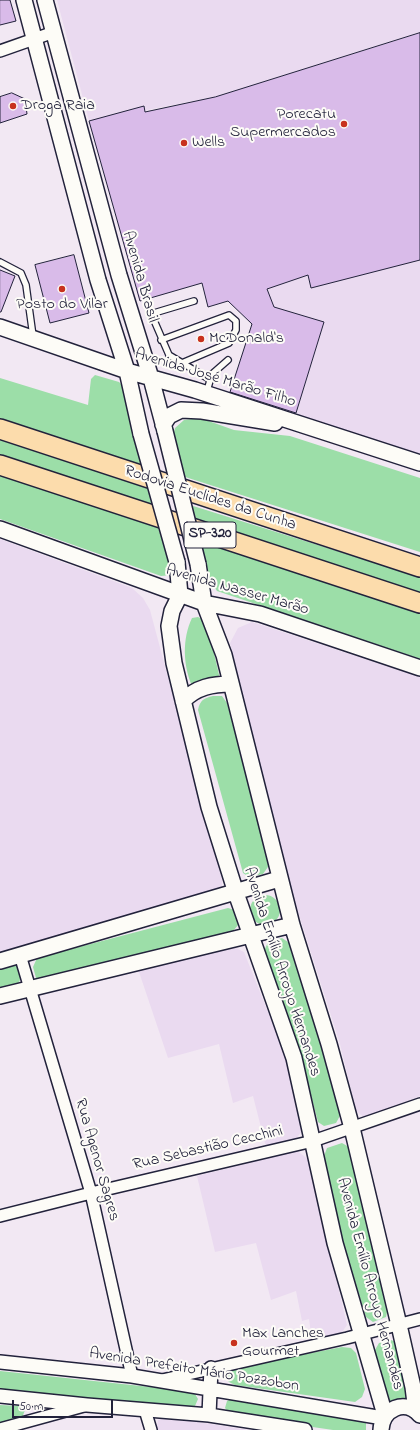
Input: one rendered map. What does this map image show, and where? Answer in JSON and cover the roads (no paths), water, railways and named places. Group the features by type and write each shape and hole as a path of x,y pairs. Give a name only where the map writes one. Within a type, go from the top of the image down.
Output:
{"highway":[{"name":"Rodovia Euclides da Cunha","path":"0,429 420,567"},
{"name":"SP-320","path":"0,465 420,603"}],"main road":[{"path":"24,0 98,280 127,371"},
{"name":"Avenida Brasil","path":"45,0 119,275 151,378 198,564"},
{"path":"98,280 119,275"},
{"name":"Avenida José Marão Filho","path":"0,327 127,371 206,394 420,463"},
{"name":"Avenida Emílio Arroyo Hernandes","path":"127,371 141,434 177,562 180,595 172,611 170,626 174,663 209,807 250,935 294,1058 335,1243 362,1334 383,1421"},
{"path":"164,428 169,416 181,410 202,411 329,433"},
{"name":"Avenida Nasser Marão","path":"0,529 204,603 260,614 420,668"},
{"name":"Avenida Emílio Arroyo Hernandes","path":"198,564 204,603 224,655 279,879 329,1044 352,1128 400,1325 418,1413"},
{"path":"184,701 190,694 204,688 231,684"},
{"path":"0,961 236,893 279,879"},
{"path":"0,996 292,925"},
{"name":"Avenida Emílio Arroyo Hernandes","path":"383,1421 396,1407 410,1408 418,1413"}],"street":[{"path":"0,51 54,32"},
{"name":"Rua Agenor Sagres","path":"20,956 28,988 90,1193 132,1376"},
{"name":"Rua Sebastião Cecchini","path":"0,1216 90,1193 313,1141 420,1104"},
{"path":"160,1381 420,1319"},
{"name":"Avenida Prefeito Mário Pozzobon","path":"0,1362 132,1376 383,1421"},
{"path":"209,1415 211,1389 210,1368"},
{"path":"0,1396 87,1406 209,1415 305,1430"},
{"path":"0,1429 87,1406"},
{"path":"145,1410 151,1430"}],"lane":[{"path":"0,262 21,273 26,285 33,339"},
{"path":"194,301 154,313 153,318 161,340 169,355 210,379"},
{"path":"161,340 229,315 236,321 236,330 229,343 182,363"},
{"path":"206,394 212,374 228,360"}],"place":[{"name":"Droga Raia","path":"13,106"},
{"name":"Porecatu Supermercados","path":"344,124"},
{"name":"Wells","path":"184,143"},
{"name":"Posto do Vilar","path":"62,289"},
{"name":"McDonald's","path":"201,339"},
{"name":"Max Lanches Gourmet","path":"234,1343"}]}
